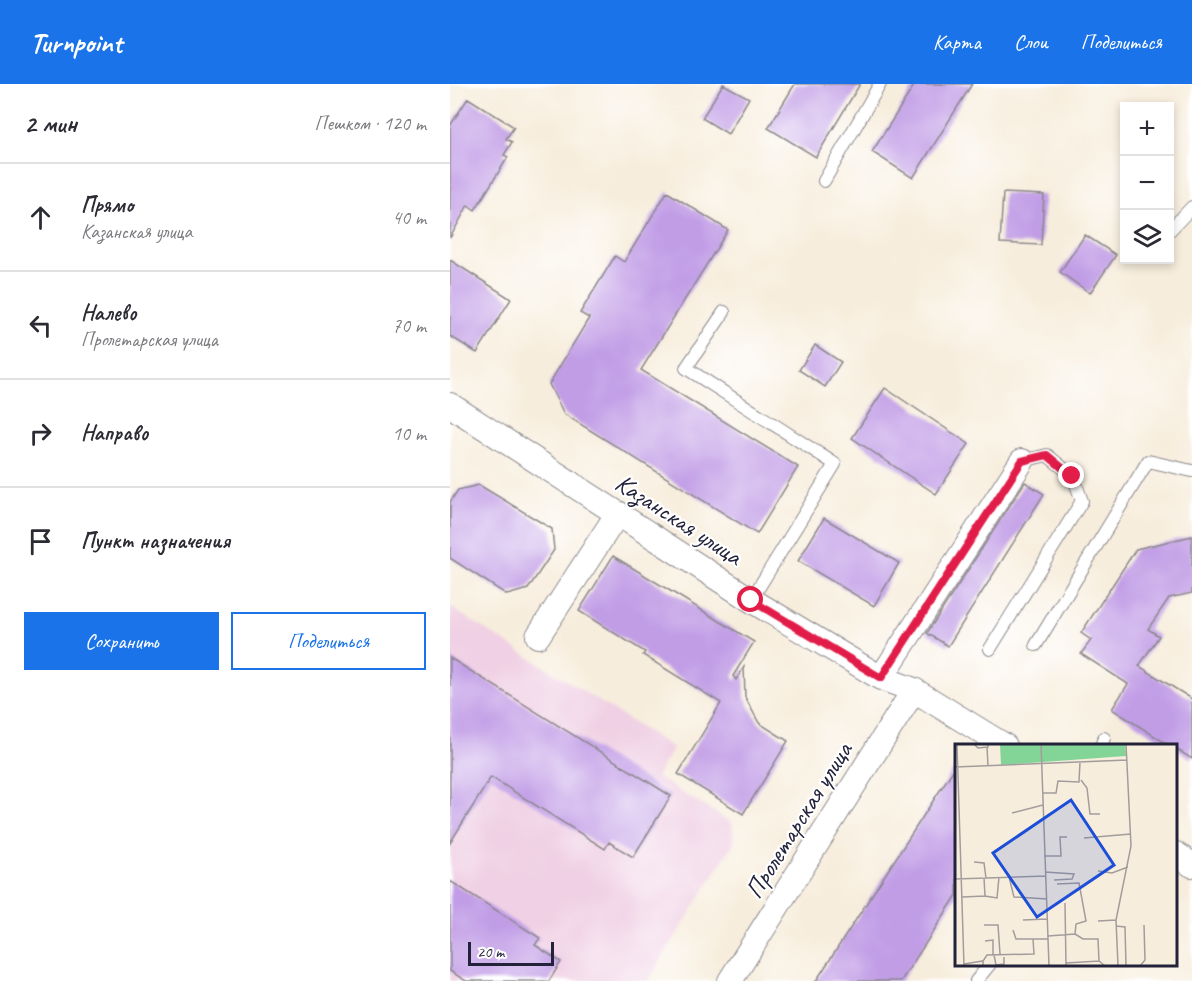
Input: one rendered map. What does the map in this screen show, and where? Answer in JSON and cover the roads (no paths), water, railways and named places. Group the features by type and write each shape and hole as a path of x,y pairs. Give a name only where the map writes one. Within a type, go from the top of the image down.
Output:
{"street":[{"name":"Казанская улица","path":"450,405 751,600 881,678 914,690 1002,744"},
{"path":"881,678 1022,461"},
{"path":"538,636 618,513"},
{"name":"Пролетарская улица","path":"730,981 914,690"},
{"path":"1177,855 1192,864"}],"lane":[{"path":"824,180 880,84"},
{"path":"1174,226 1192,207"},
{"path":"724,312 686,368 835,464 751,600"},
{"path":"990,649 1082,501 1072,476 1047,455 1022,461"},
{"path":"1036,645 1148,461 1192,471"},
{"path":"976,981 988,966"}]}
